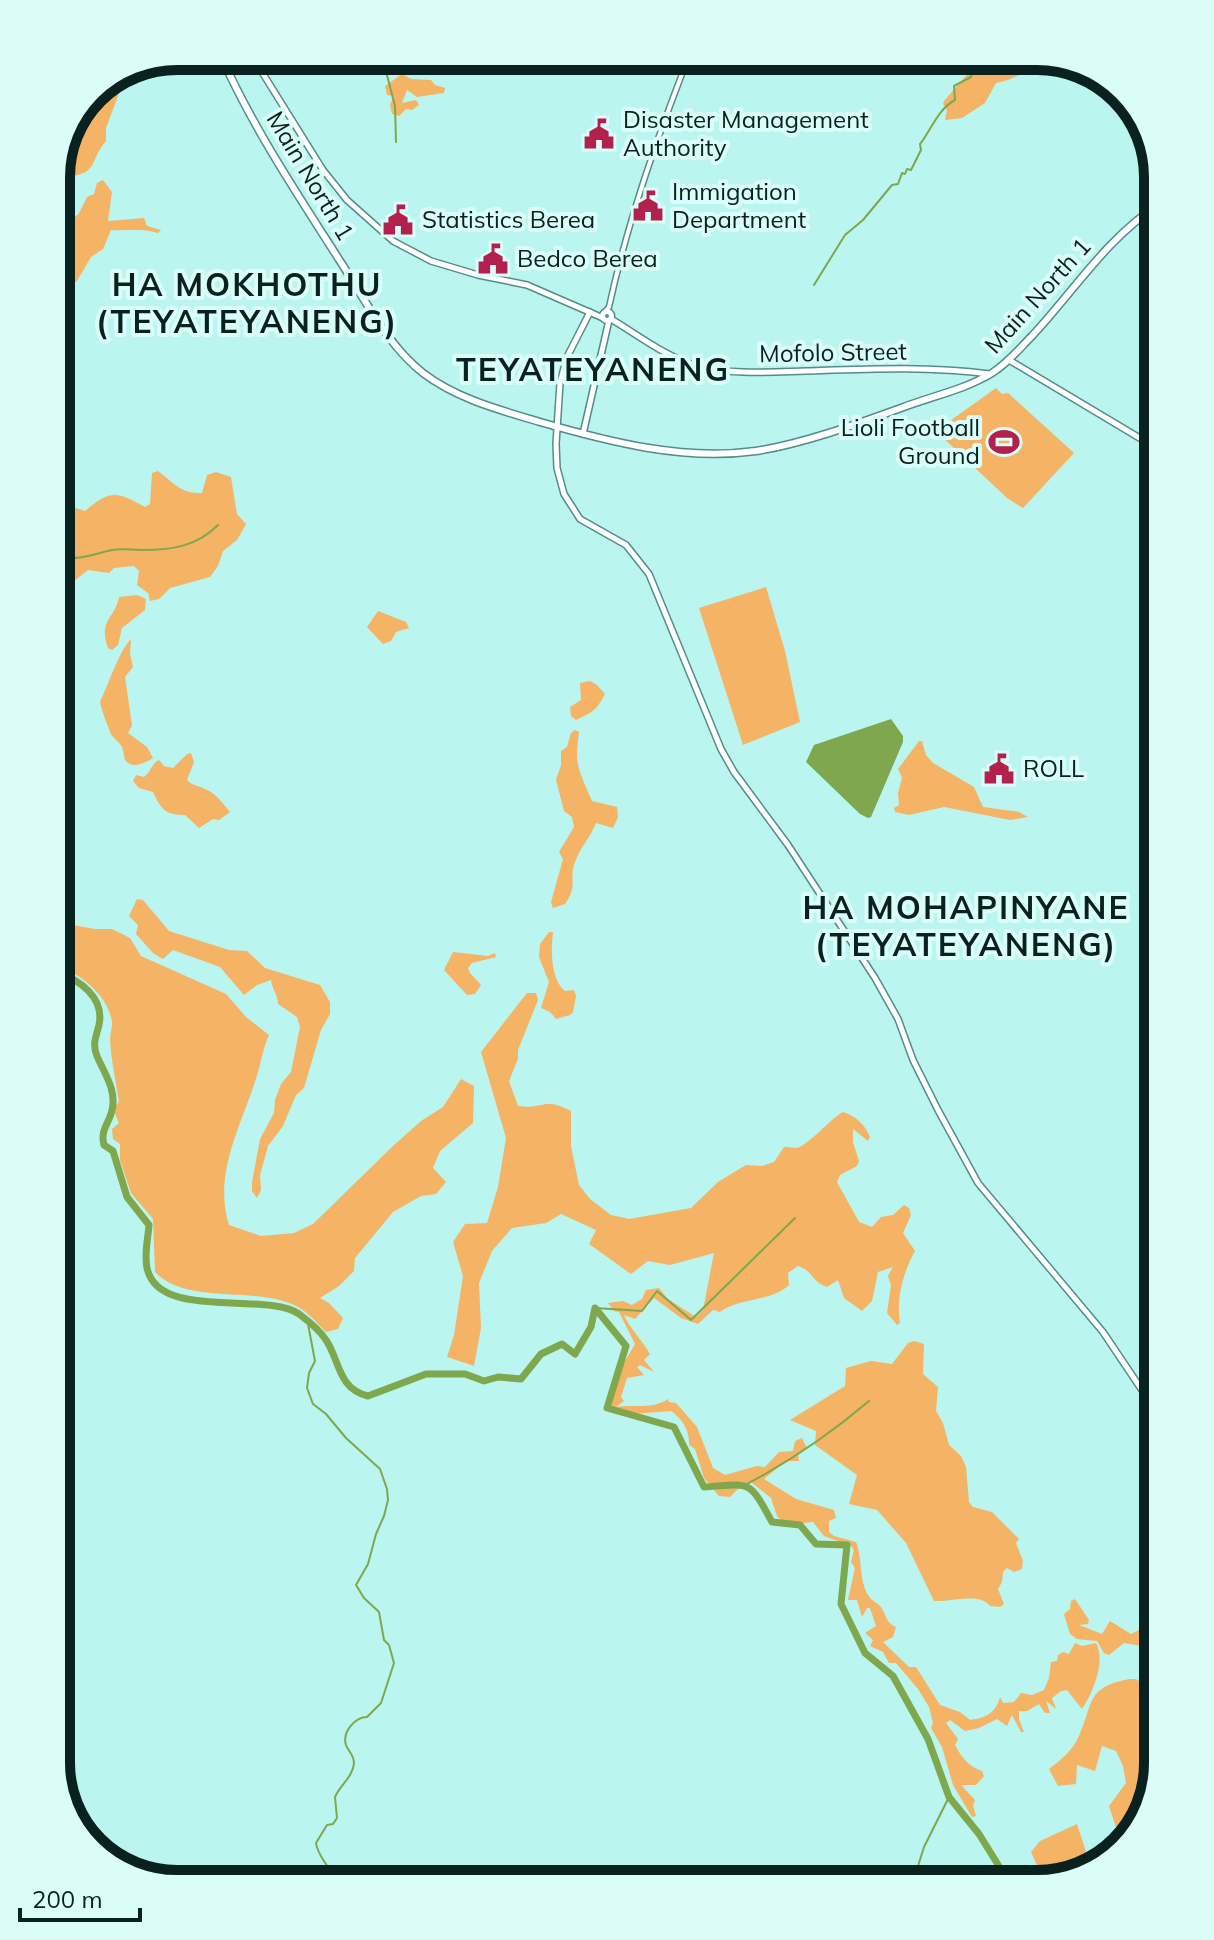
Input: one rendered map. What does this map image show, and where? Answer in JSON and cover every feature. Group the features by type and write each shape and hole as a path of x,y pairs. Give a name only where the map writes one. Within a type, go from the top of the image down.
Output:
{"main road":[{"name":"Main North 1","path":"228,70 299,197 390,338 410,361 457,394 557,427 628,446 703,453 758,451 975,382 1009,360 1110,244 1144,214"},
{"name":"Mofolo Street","path":"261,70 323,170 347,200 393,241 431,261 478,275 513,280 593,313 607,315 659,348 695,365 721,370 990,374"},
{"path":"593,313 567,357 560,383 557,468 568,503 580,519 626,545 649,574 721,749 875,978 898,1019 931,1097 978,1183 1103,1332 1144,1393"},
{"path":"583,434 607,315"},
{"path":"1009,360 1144,441"},
{"path":"973,372 977,377 975,382"}],"street":[{"path":"607,315 625,238 650,157 684,70"}],"shaded area":[{"path":"971,70 1026,70 996,83 985,103 962,118 945,120 947,110 944,101"},
{"path":"402,74 411,79 431,80 445,88 444,93 417,97 407,90 402,103 416,100 419,105 412,110 406,109 399,116 392,114 390,105 394,96 387,95 385,86"},
{"path":"120,87 106,128 106,141 89,169 70,176 78,136 101,101"},
{"path":"103,180 112,192 108,221 144,218 147,226 161,230 158,233 111,230 103,249 91,257 77,281 70,285 70,216 78,215 87,197 94,194 97,183"},
{"name":"Lioli Football Ground","path":"996,388 1002,394 1008,393 1074,453 1023,508 1007,498 936,431"},
{"path":"158,471 178,487 195,493 202,493 207,475 216,472 231,477 237,514 246,524 237,540 223,551 210,577 170,588 159,599 150,601 148,593 137,585 139,571 134,566 114,568 109,573 88,570 70,584 70,506 85,511 101,499 114,495 145,507 150,504 152,473"},
{"path":"766,587 785,651 800,722 743,745 699,608"},
{"path":"137,595 146,599 145,610 122,628 118,645 112,650 108,648 106,625 119,597"},
{"path":"378,611 406,622 409,628 396,632 391,641 383,644 367,627"},
{"path":"131,639 133,667 125,677 132,725 128,733 147,747 153,758 135,765 126,761 121,745 112,736 100,702"},
{"path":"590,681 605,694 593,710 576,720 571,716 570,707 581,700 580,683"},
{"path":"891,719 903,736 903,742 868,818 806,762 814,745"},
{"path":"575,730 579,732 579,768 592,801 617,807 618,817 613,828 596,823 575,862 569,897 565,904 553,908 551,902 563,859 559,852 574,827 572,817 564,811 556,780 561,751 567,747"},
{"path":"922,741 926,755 933,763 974,787 983,807 1019,812 1028,817 1010,820 944,807 909,815 895,812 894,808 899,805 902,778 898,769"},
{"path":"191,753 194,762 187,780 213,793 230,812 199,828 185,815 164,810 153,792 139,788 133,781 136,775 144,777 159,760 164,766 173,768"},
{"path":"137,899 143,900 169,931 229,950 247,951 265,968 320,985 330,1002 330,1014 321,1030 304,1088 296,1095 283,1126 268,1146 257,1198 252,1191 252,1182 260,1139 274,1113 281,1084 291,1072 300,1027 297,1017 278,1004 271,980 257,985 244,995 220,967 173,950 163,959 153,953 136,934 138,925 129,916"},
{"path":"70,925 112,929 130,938 141,956 226,994 246,1017 269,1035 232,1147 224,1186 229,1225 261,1236 294,1233 313,1224 394,1145 421,1121 443,1107 461,1079 474,1086 473,1123 440,1151 433,1168 446,1182 436,1194 421,1196 393,1212 355,1258 354,1271 339,1286 320,1298 343,1318 338,1329 326,1332 302,1309 282,1301 185,1289 155,1272 153,1219 131,1193 120,1160 120,1144 113,1139 112,1129 119,1123 113,1109 119,1102 110,1039 112,1021 98,993 70,971"},
{"path":"549,932 553,932 554,972 560,986 565,991 574,990 576,996 573,1012 556,1019 541,1008 549,982 539,957 540,944"},
{"path":"453,952 488,956 495,953 496,957 472,963 468,968 481,985 475,994 467,995 444,970"},
{"path":"527,993 536,993 538,1000 509,1081 518,1106 555,1104 571,1111 571,1146 579,1185 590,1199 611,1215 629,1219 691,1208 718,1182 746,1165 762,1166 774,1162 784,1147 801,1146 843,1112 863,1125 870,1137 868,1141 853,1129 859,1161 857,1166 840,1175 837,1182 859,1222 872,1227 881,1217 893,1215 904,1205 909,1208 911,1215 903,1233 915,1251 902,1286 900,1323 897,1325 887,1313 891,1285 888,1276 893,1267 878,1272 872,1301 862,1311 844,1298 838,1280 827,1287 798,1266 788,1273 789,1285 782,1290 720,1312 713,1310 698,1324 681,1318 654,1298 635,1319 624,1315 650,1354 644,1360 654,1372 640,1365 637,1367 644,1375 627,1378 621,1397 624,1401 616,1407 649,1406 668,1399 676,1403 697,1427 713,1468 725,1475 757,1466 765,1467 779,1452 793,1451 795,1441 802,1438 807,1448 798,1454 799,1461 786,1461 764,1479 796,1499 834,1510 836,1518 829,1521 829,1532 856,1542 867,1593 896,1627 893,1637 883,1642 909,1667 916,1667 940,1705 960,1712 970,1720 990,1714 1000,1697 1003,1703 1014,1702 1021,1693 1032,1695 1044,1690 1051,1662 1057,1661 1058,1655 1063,1652 1069,1654 1075,1643 1082,1646 1096,1643 1099,1668 1082,1709 1067,1690 1052,1698 1056,1709 1046,1701 1050,1713 1045,1713 1039,1704 1027,1711 1019,1711 1024,1732 1021,1732 1012,1715 1007,1726 997,1719 965,1731 950,1720 946,1723 958,1739 955,1745 960,1754 984,1776 976,1785 961,1785 975,1800 976,1816 972,1817 953,1785 942,1747 931,1728 933,1723 929,1707 896,1663 889,1663 883,1652 870,1646 873,1640 865,1633 876,1626 870,1608 862,1617 857,1600 848,1600 855,1568 851,1562 854,1550 851,1546 824,1536 813,1522 786,1525 777,1516 771,1498 751,1482 744,1483 730,1497 719,1496 704,1478 695,1449 689,1445 685,1426 671,1411 619,1415 605,1409 614,1380 635,1344 619,1312 608,1303 623,1301 632,1305 642,1299 646,1290 659,1288 668,1299 696,1317 703,1310 714,1253 670,1265 648,1261 631,1274 589,1244 596,1230 561,1214 546,1223 512,1228 492,1251 479,1283 481,1328 474,1366 447,1357 454,1335 463,1276 453,1242 465,1224 487,1223 498,1187 506,1138 481,1052"},
{"path":"908,1343 924,1344 923,1374 938,1387 936,1411 949,1445 961,1456 966,1467 969,1502 973,1507 992,1512 1019,1539 1016,1543 1023,1561 1022,1569 1014,1572 1007,1568 1003,1572 998,1589 1004,1604 1000,1607 990,1606 979,1599 934,1601 906,1543 877,1510 849,1504 857,1475 815,1445 816,1431 790,1420 845,1386 846,1368 871,1361 892,1364"},
{"path":"1075,1599 1089,1620 1088,1624 1079,1625 1102,1634 1110,1621 1131,1634 1142,1631 1142,1646 1124,1643 1109,1655 1104,1653 1097,1641 1077,1639 1070,1634 1064,1614"},
{"path":"1136,1679 1144,1685 1143,1777 1136,1804 1118,1832 1109,1806 1126,1783 1116,1751 1102,1746 1095,1771 1077,1765 1076,1784 1058,1786 1049,1769 1073,1746 1098,1692 1116,1682"},
{"path":"1077,1824 1087,1857 1058,1868 1039,1870 1031,1852 1040,1841"}],"waterway":[{"path":"386,70 395,106 396,142"},
{"path":"814,285 845,235 863,220 892,185 898,184 902,173 911,170 921,150 920,144 939,114 955,100 954,86 971,77 972,70"},
{"path":"70,558 116,549 174,548 202,538 218,525"},
{"path":"70,978 88,991 98,1006 100,1015 95,1048 111,1089 113,1103 104,1131 104,1145 113,1151 127,1197 149,1225 146,1263 155,1284 171,1294 191,1300 262,1305 299,1314 326,1340 345,1381 368,1396 426,1374 465,1374 484,1381 498,1377 521,1379 541,1354 562,1344 575,1354 591,1327 595,1308 626,1346 607,1408 674,1427 704,1487 747,1487 758,1498 772,1522 800,1525 816,1544 847,1545 841,1604 865,1653 893,1676 928,1739 949,1797 979,1834 1001,1870"},
{"path":"595,1308 642,1311 657,1291 691,1320 795,1218"},
{"path":"308,1324 315,1361 307,1388 313,1404 380,1469 388,1500 368,1564 356,1585 379,1612 384,1640 389,1645 394,1663 381,1703 348,1730 345,1740 353,1758 353,1768 335,1797 337,1818 333,1824 327,1825 316,1843 329,1870"},
{"path":"745,1485 809,1447 869,1401"},
{"path":"910,1870 918,1866 949,1797"}],"place":[{"name":"Disaster Management Authority","path":"599,134"},
{"name":"Immigation Department","path":"648,206"},
{"name":"Statistics Berea","path":"398,220"},
{"name":"Bedco Berea","path":"493,259"},
{"name":"Lioli Football Ground","path":"1004,442"},
{"name":"ROLL","path":"999,769"}],"district":[{"name":"HA MOKHOTHU (TEYATEYANENG)","path":"247,304"},
{"name":"TEYATEYANENG","path":"593,370"},
{"name":"HA MOHAPINYANE (TEYATEYANENG)","path":"966,926"}]}
